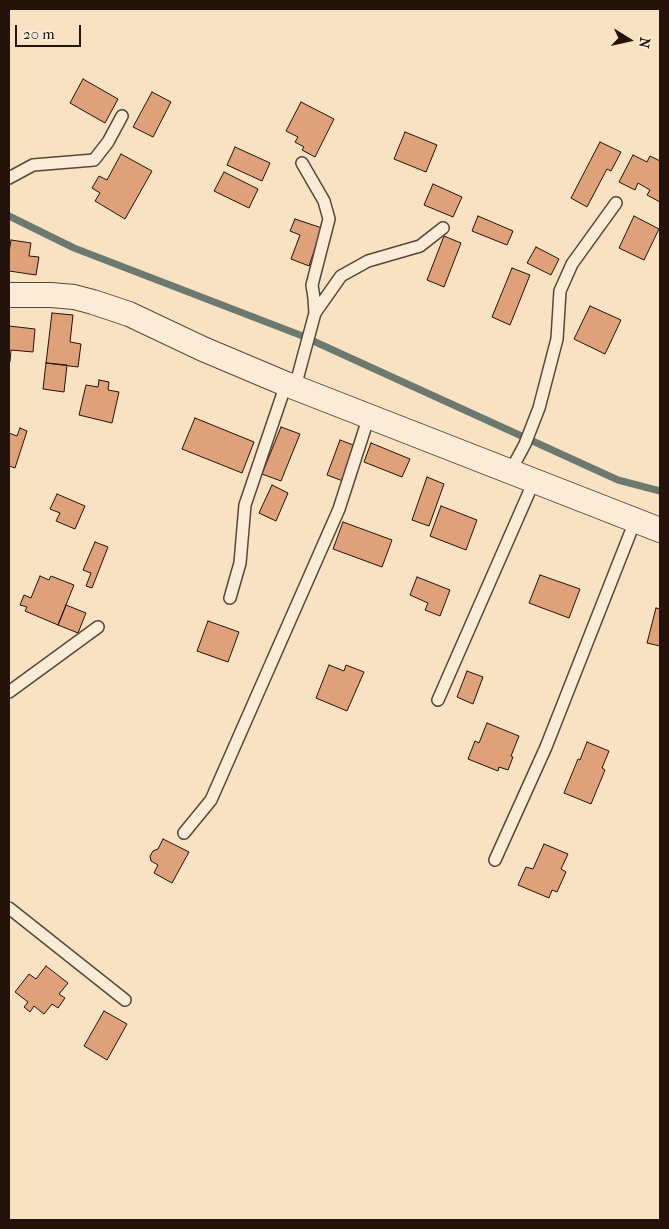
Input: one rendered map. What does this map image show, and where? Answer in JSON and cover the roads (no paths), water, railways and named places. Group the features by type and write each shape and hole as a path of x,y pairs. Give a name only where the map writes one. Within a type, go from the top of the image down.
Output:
{"street":[{"path":"9,295 74,297 130,314 203,349 290,386 660,530"}],"lane":[{"path":"9,178 34,165 94,160 108,142 122,116"},
{"path":"230,598 240,563 245,505 302,359 314,318 312,285 330,219 324,201 302,163"},
{"path":"510,472 525,444 539,408 557,340 560,291 572,264 616,204"},
{"path":"314,318 341,276 368,261 420,246 442,228"},
{"path":"184,833 210,800 219,782 339,509 369,416"},
{"path":"438,700 534,481"},
{"path":"495,860 546,747 635,521"},
{"path":"9,692 98,627"},
{"path":"9,908 125,1000"}],"waterway":[{"path":"9,216 74,248 300,335 618,480 660,491"}]}
